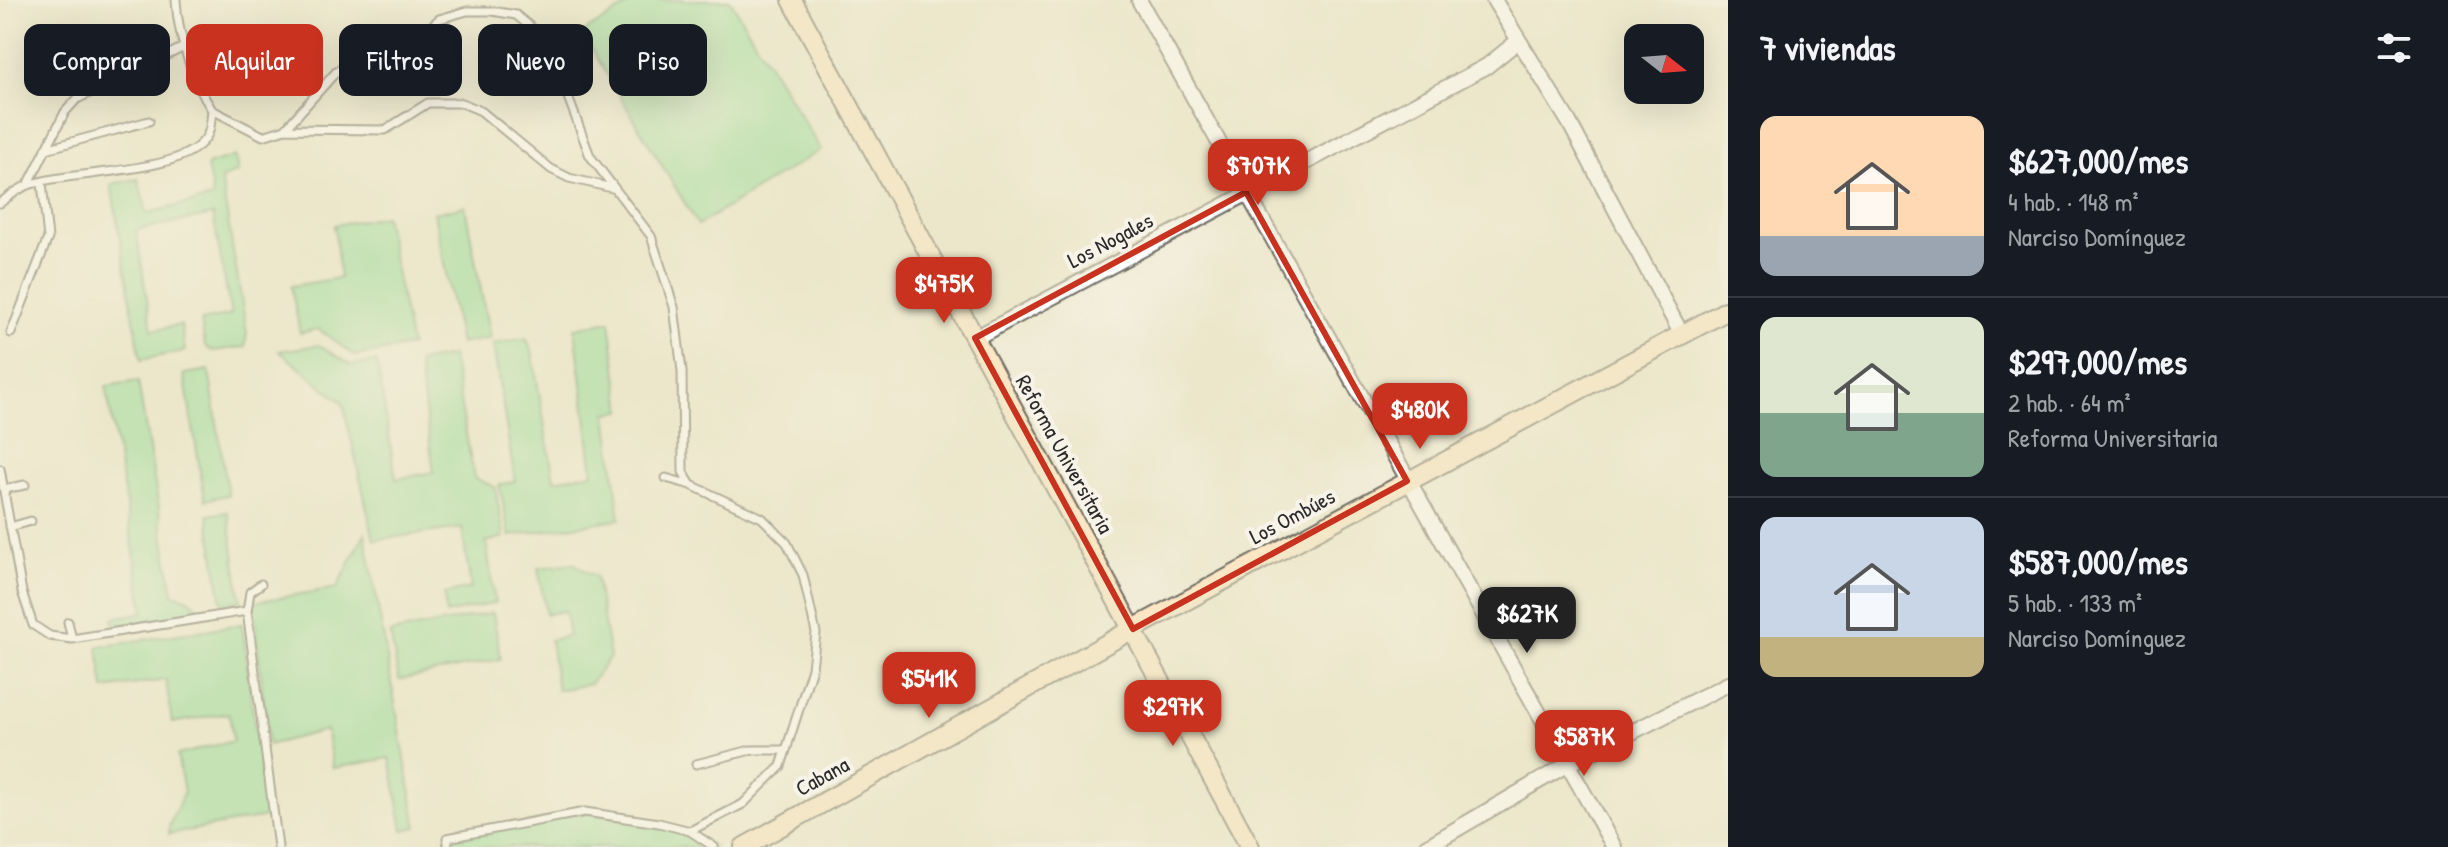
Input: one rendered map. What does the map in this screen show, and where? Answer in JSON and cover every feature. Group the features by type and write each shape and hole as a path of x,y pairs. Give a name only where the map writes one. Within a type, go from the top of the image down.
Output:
{"street":[{"name":"Reforma Universitaria","path":"792,0 1250,847"},
{"path":"1139,0 1614,847"},
{"path":"1494,0 1569,122 1682,335"},
{"name":"Los Nogales","path":"975,338 1487,66 1518,41"},
{"name":"Los Ombúes","path":"1133,629 1728,310"},
{"name":"Cabana","path":"744,847 1133,629"},
{"path":"1432,845 1568,764 1728,684"}],"lane":[{"path":"0,203 28,185 141,167 186,155 208,135 212,110 184,47 176,0"},
{"path":"285,129 336,72 367,52 419,37 439,19 467,11 492,11 516,15 538,33 568,97 590,156 651,236 674,307 682,371 683,472 691,485"},
{"path":"28,185 65,112 77,99 184,47"},
{"path":"212,110 263,136 285,129 385,130 428,103 462,103 481,111 551,169 569,178 612,188"},
{"path":"46,149 149,121"},
{"path":"186,155 190,166"},
{"path":"141,167 143,176"},
{"path":"11,333 48,238 42,183"},
{"path":"671,440 682,432"},
{"path":"0,469 33,625 50,636 72,639 247,611"},
{"path":"666,478 691,485 762,518 787,543 803,575 816,633 812,668 781,766 743,804 690,831"},
{"path":"4,489 25,485"},
{"path":"10,527 31,521"},
{"path":"261,584 250,592 247,611 278,847"},
{"path":"68,622 72,639"},
{"path":"696,764 751,750 786,750"},
{"path":"448,847 447,838 545,816 585,812 690,831 714,847"},
{"path":"456,826 458,836"}],"highlighted area":[{"path":"1246,192 1407,481 1133,629 975,338"}],"green space":[{"path":"637,0 730,0 821,150 698,225 620,96 707,96 707,24 609,24 609,78 593,51 593,26"},
{"path":"235,156 238,172 221,179 247,333 245,347 212,351 205,346 201,321 231,315 213,215 136,230 152,330 181,325 185,351 141,360 111,184 138,179 147,213 213,198 207,165"},
{"path":"465,206 490,338 460,344 434,213"},
{"path":"385,216 411,346 355,356 318,329 300,333 291,286 340,278 334,225"},
{"path":"610,321 622,411 607,413 620,519 510,536 499,485 515,481 493,344 526,338 532,351 554,480 593,473 575,328"},
{"path":"319,345 351,365 377,362 396,479 434,472 418,362 452,356 474,478 495,487 504,537 486,542 495,603 446,614 444,594 471,588 462,528 374,540 343,403 279,351"},
{"path":"209,370 228,495 205,500 184,374"},
{"path":"138,381 173,594 189,599 205,613 115,626 113,618 144,612 106,386"},
{"path":"228,512 241,601 222,604 208,515"},
{"path":"365,533 417,827 403,830 390,758 333,768 326,730 268,745 253,602 337,588"},
{"path":"573,563 596,577 610,657 590,684 557,690 550,640 569,636 565,611 546,614 538,568"},
{"path":"493,613 501,659 399,680 390,633"},
{"path":"242,624 266,817 169,834 169,826 184,792 177,755 233,741 229,713 172,723 166,680 104,689 98,647"},
{"path":"585,812 690,831 714,847 448,847 447,838"}]}
